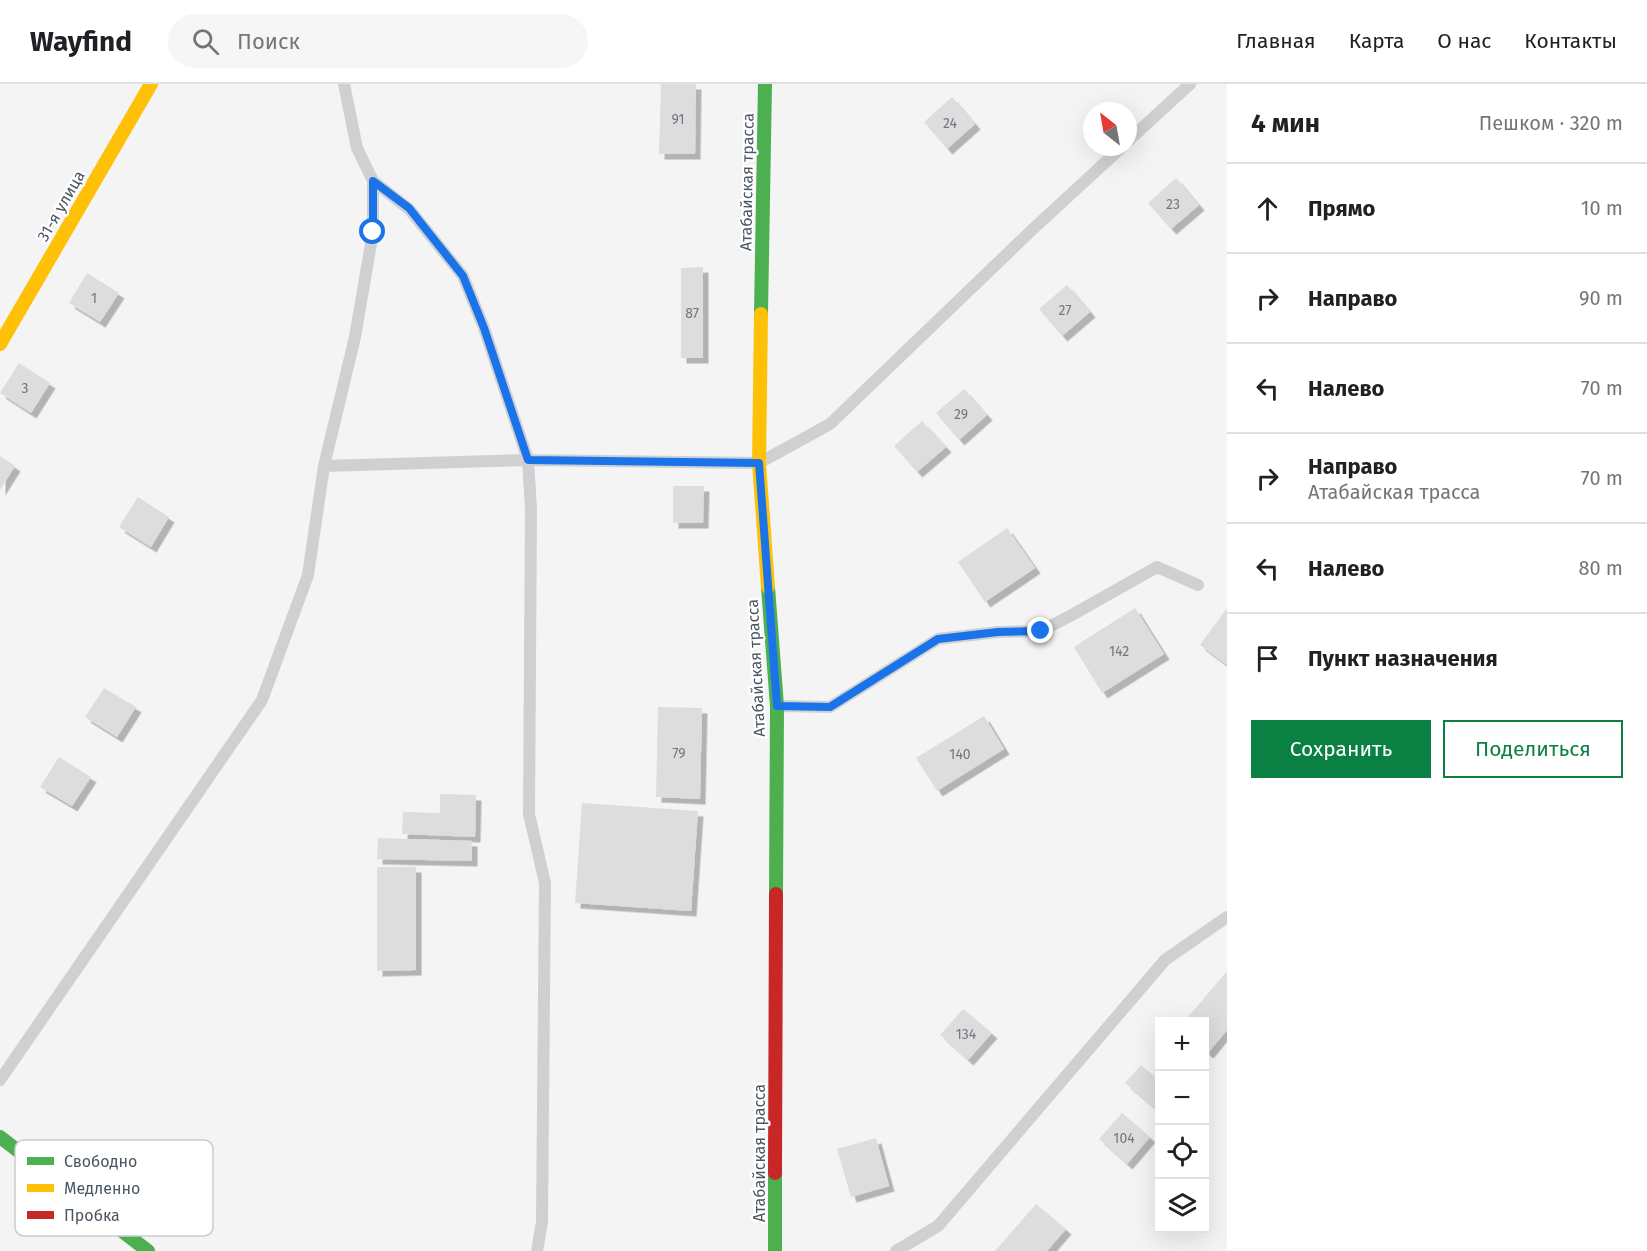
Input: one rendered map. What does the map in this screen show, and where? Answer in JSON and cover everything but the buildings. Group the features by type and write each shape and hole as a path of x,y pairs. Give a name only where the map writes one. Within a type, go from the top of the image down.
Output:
{"main road":[{"name":"31-я улица","path":"0,344 151,84"},
{"name":"Атабайская трасса","path":"765,84 759,463 777,706 776,1251"},
{"path":"0,1137 15,1149"},
{"path":"129,1236 148,1251"}],"lane":[{"path":"0,1080 262,700 308,575 324,466 355,337 373,232 373,181 357,148 344,84"},
{"path":"1137,133 1190,84"},
{"path":"324,466 528,460 759,463 830,424 1112,156"},
{"path":"373,181 409,208 463,276 484,328 528,460 531,509 529,814 545,883 542,1222 537,1251"},
{"path":"777,706 830,707 938,639 998,632 1041,631 1157,567 1198,585"},
{"path":"896,1251 938,1226 1165,960 1227,916"}],"traffic: fast":[{"path":"761,314 765,84"},
{"path":"768,587 777,706 776,894"},
{"path":"0,1137 15,1149"},
{"path":"775,1173 775,1251"},
{"path":"129,1236 148,1251"}],"traffic: slow":[{"path":"0,344 151,84"},
{"path":"761,314 759,463 768,587"}],"traffic: jam":[{"path":"775,1173 776,894"}],"route":[{"path":"373,232 373,181 409,208 463,276 484,328 528,460 759,463 777,706 830,707 938,639 998,632 1041,631"}]}
